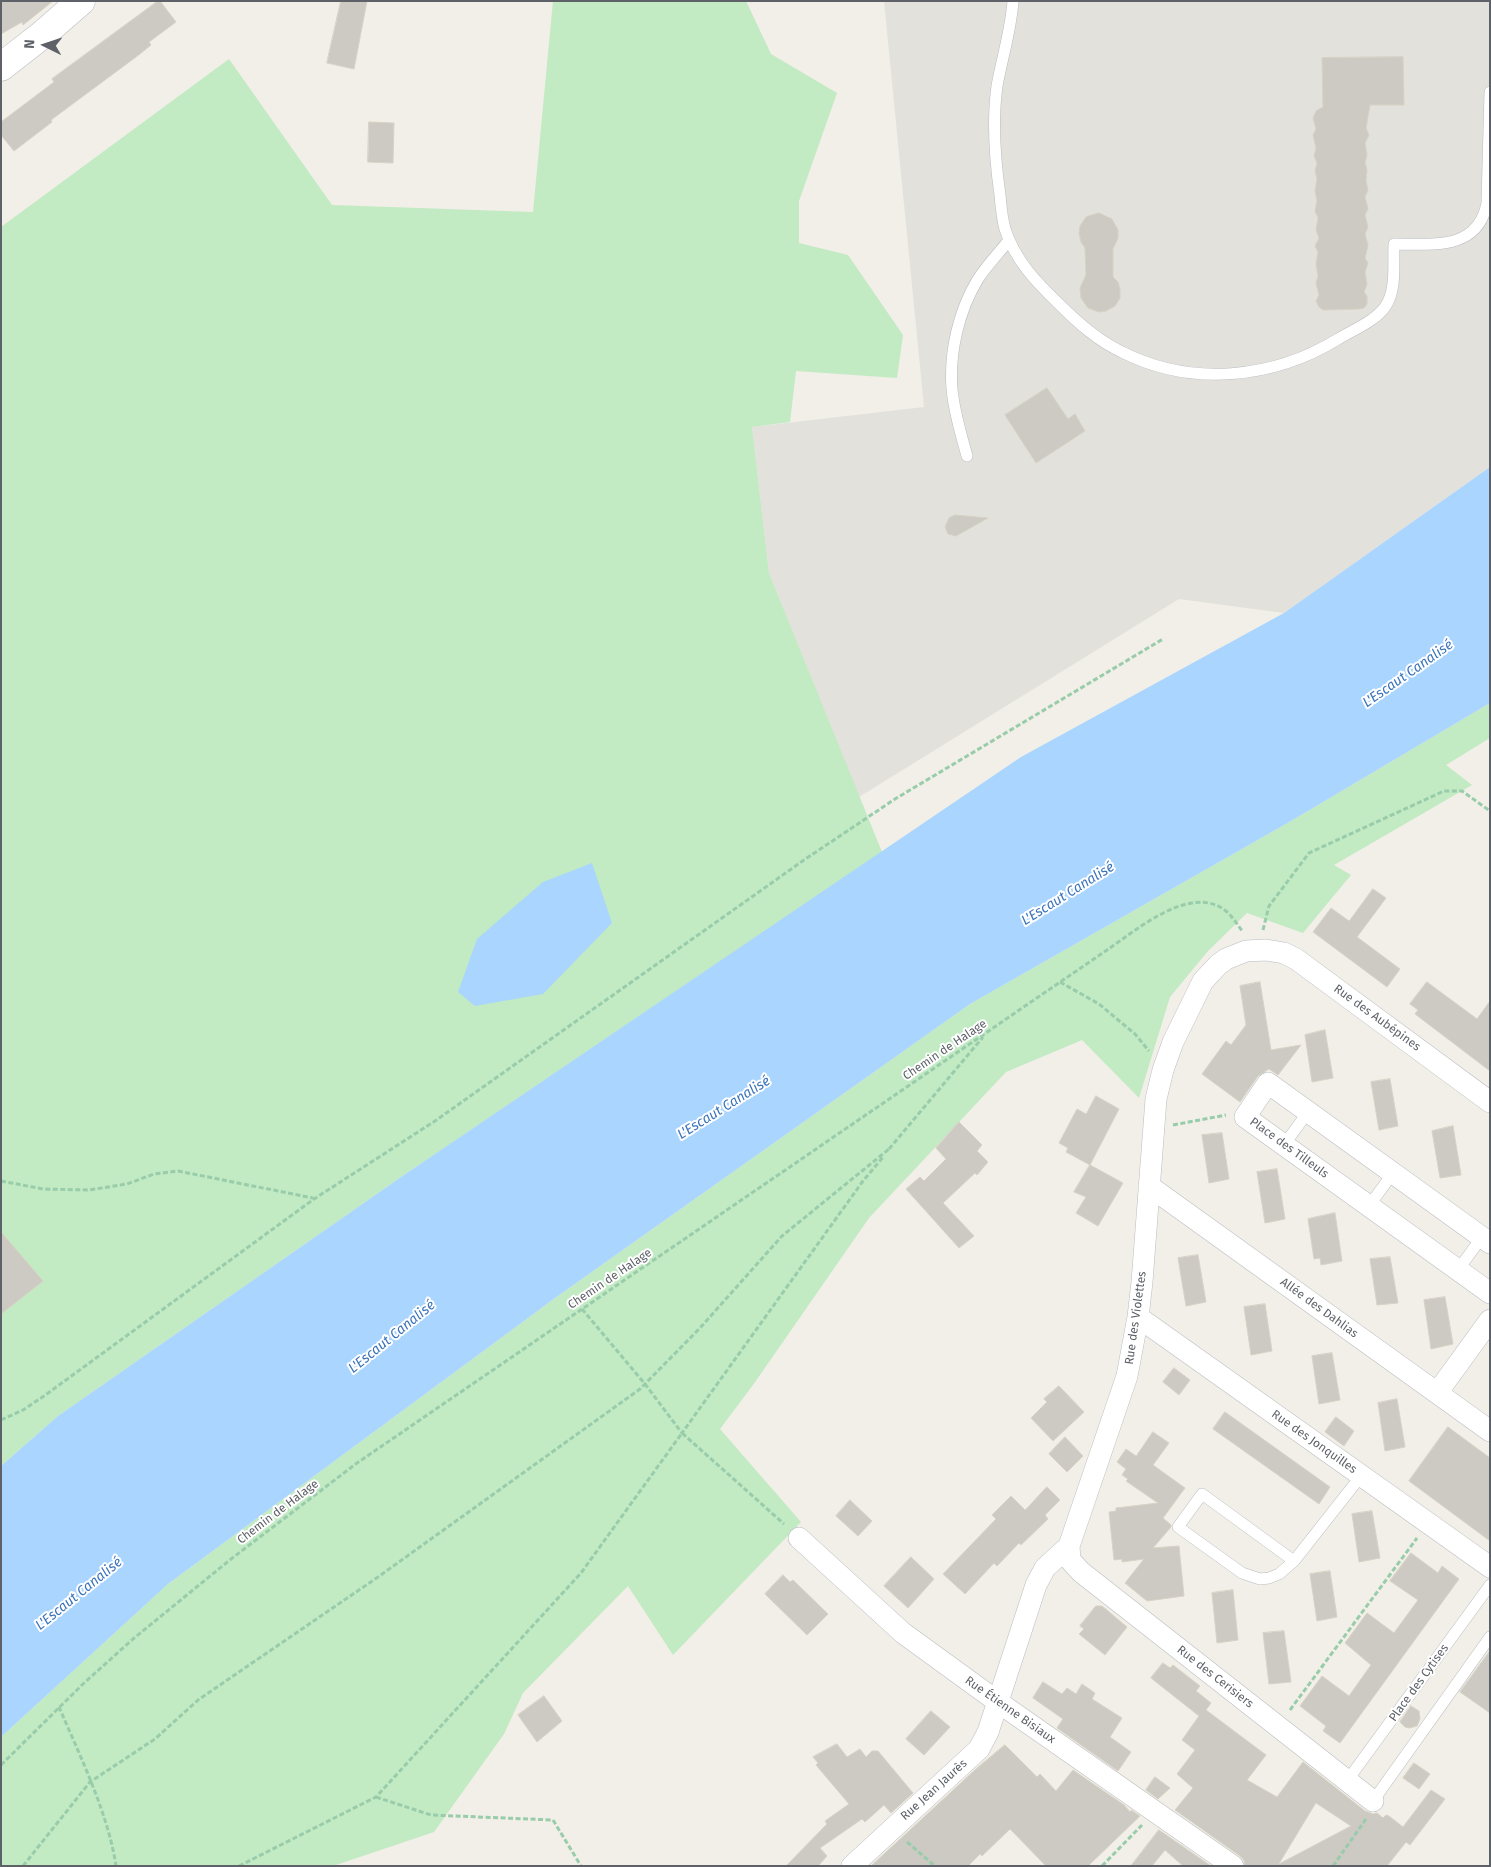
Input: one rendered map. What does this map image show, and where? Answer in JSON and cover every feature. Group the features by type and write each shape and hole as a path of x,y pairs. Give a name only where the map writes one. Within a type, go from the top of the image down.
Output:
{"street":[{"path":"1,67 81,1"},
{"name":"Rue des Violettes","path":"998,1702 1036,1585 1045,1568 1069,1546 1123,1392 1131,1360 1138,1317 1156,1098 1164,1065 1196,993 1210,973 1226,959 1258,950"},
{"name":"Rue des Aubépines","path":"1258,950 1278,951 1296,959 1490,1102"},
{"name":"Place des Tilleuls","path":"1486,1240 1268,1083 1245,1116 1490,1293"},
{"name":"Allée des Dahlias","path":"1149,1186 1490,1431"},
{"name":"Rue des Jonquilles","path":"1138,1317 1490,1567"},
{"path":"1438,1393 1490,1320"},
{"name":"Rue Étienne Bisiaux","path":"799,1538 890,1622 998,1702 1233,1866"},
{"name":"Rue des Cerisiers","path":"1069,1546 1070,1560 1082,1572 1373,1801"},
{"name":"Rue Jean Jaurès","path":"852,1866 978,1749 988,1732 998,1702"}],"lane":[{"path":"1013,1 1011,25 998,85 995,116 997,173 1002,218 1019,260 1047,292 1085,328 1108,344 1122,353 1153,364 1188,373 1235,374 1272,367 1328,345 1377,315 1385,307 1390,296 1392,283 1394,244 1442,244 1455,241 1466,236 1480,223 1487,203 1490,92"},
{"path":"967,456 952,390 953,361 958,329 967,302 979,277 1010,240"},
{"path":"1284,1145 1308,1112"},
{"path":"1369,1206 1393,1173"},
{"path":"1458,1270 1486,1240"},
{"path":"1294,1561 1202,1494 1178,1527 1242,1573 1260,1579 1279,1574 1294,1561 1360,1476"},
{"name":"Place des Cytises","path":"1347,1781 1490,1585"},
{"path":"1373,1801 1490,1637"}],"path":[{"path":"1,1420 23,1410 44,1396 314,1198 435,1120 873,813 1163,638"},
{"path":"1258,950 1269,906 1310,853 1444,791 1462,791 1490,811"},
{"name":"Chemin de Halage","path":"1,1765 59,1707 134,1639 248,1546 357,1463 1059,982 1165,912 1183,904 1195,902 1214,904 1228,913 1258,950"},
{"path":"1059,982 1099,1004 1135,1034 1147,1050 1164,1065"},
{"path":"239,1866 376,1797 581,1573 863,1180 986,1032"},
{"path":"1153,1128 1234,1114 1245,1116"},
{"path":"23,1866 90,1782 155,1739 198,1700 378,1577 640,1390 700,1328 782,1236 889,1149"},
{"path":"1,1182 43,1189 89,1190 127,1184 154,1174 178,1171 314,1198"},
{"path":"582,1309 645,1384 682,1433 799,1538"},
{"path":"1278,1726 1428,1524"},
{"path":"59,1707 114,1847 116,1866"},
{"path":"376,1797 431,1815 553,1820 580,1866"},
{"path":"1333,1866 1373,1810 1373,1801"},
{"path":"1102,1866 1155,1812"},
{"path":"892,1828 935,1866"}],"shaded area":[{"path":"884,1 1490,1 1490,467 1284,613 1179,599 859,797 769,573 752,427 924,407"}],"green space":[{"path":"553,1 746,1 771,54 837,93 799,201 799,243 848,255 903,335 897,378 796,371 790,422 752,427 769,573 882,852 404,1175 58,1416 1,1466 1,227 229,59 332,205 533,212"},
{"path":"1490,703 1490,738 1446,765 1472,785 1334,865 1351,875 1303,933 1247,913 1208,951 1170,997 1139,1098 1082,1040 1006,1072 869,1218 753,1385 720,1429 801,1522 673,1655 628,1586 523,1693 504,1734 434,1832 333,1866 1,1866 1,1737 168,1584 555,1298 970,1004 1291,821"}],"water":[{"name":"L'Escaut Canalisé","path":"1490,467 1490,703 1291,821 970,1004 555,1298 168,1584 1,1737 1,1466 58,1416 404,1175 1021,757 1284,613"},
{"path":"592,863 612,923 543,994 475,1006 458,992 477,939 543,882"}],"building":[{"path":"1,1 53,1 23,25 22,22 1,34"},
{"path":"160,1 176,22 149,42 151,45 140,54 51,120 52,122 14,151 1,135 1,122 54,82 52,79"},
{"path":"341,1 367,1 354,69 327,63"},
{"path":"1403,57 1404,105 1370,105 1366,128 1369,135 1365,143 1368,190 1365,197 1368,209 1365,215 1368,227 1365,234 1368,245 1365,258 1368,263 1365,272 1367,284 1364,292 1367,296 1367,304 1364,308 1359,309 1323,310 1316,301 1319,295 1316,283 1318,276 1316,264 1318,252 1315,246 1319,238 1316,230 1318,218 1315,211 1317,178 1315,171 1317,163 1314,156 1316,148 1313,135 1316,129 1313,118 1316,111 1323,107 1322,58"},
{"path":"369,122 394,123 393,163 368,162"},
{"path":"1099,213 1112,219 1118,230 1118,238 1113,249 1113,277 1118,282 1120,298 1115,306 1106,311 1099,312 1088,308 1081,298 1080,288 1086,275 1085,248 1079,233 1080,226 1086,217"},
{"path":"1047,388 1068,419 1075,414 1085,431 1036,463 1005,415"},
{"path":"955,515 988,518 956,536 948,534 945,527 949,518"},
{"path":"1373,889 1386,898 1357,937 1400,969 1387,987 1313,932 1331,908 1349,921"},
{"path":"1260,982 1271,1050 1301,1045 1278,1075 1269,1069 1258,1076 1240,1102 1202,1074 1226,1041 1231,1045 1246,1025 1240,986"},
{"path":"1427,982 1477,1019 1490,1001 1490,1071 1415,1014 1418,1010 1410,1004"},
{"path":"1325,1030 1333,1078 1312,1082 1305,1035"},
{"path":"1390,1079 1398,1126 1379,1130 1371,1082"},
{"path":"1096,1096 1119,1109 1090,1165 1066,1152 1068,1148 1059,1143 1077,1109 1086,1114"},
{"path":"959,1122 982,1145 977,1151 988,1162 977,1175 975,1173 943,1203 974,1236 959,1248 906,1189 920,1177 924,1181 946,1159 936,1148"},
{"path":"1453,1126 1461,1175 1440,1178 1432,1131"},
{"path":"1222,1133 1229,1179 1209,1183 1202,1135"},
{"path":"1090,1165 1123,1183 1098,1226 1076,1213 1086,1197 1074,1192"},
{"path":"1277,1169 1285,1219 1265,1223 1257,1172"},
{"path":"1335,1213 1342,1261 1321,1265 1320,1258 1314,1259 1308,1219"},
{"path":"1,1232 43,1281 1,1314"},
{"path":"1198,1255 1206,1302 1186,1306 1178,1258"},
{"path":"1390,1257 1398,1303 1377,1305 1370,1259"},
{"path":"1445,1297 1453,1344 1431,1349 1424,1300"},
{"path":"1265,1304 1272,1351 1251,1355 1244,1307"},
{"path":"1332,1353 1340,1400 1319,1404 1312,1356"},
{"path":"1174,1368 1190,1380 1179,1395 1163,1382"},
{"path":"1059,1386 1084,1412 1053,1441 1031,1418 1047,1402 1044,1399"},
{"path":"1397,1399 1405,1447 1385,1451 1378,1403"},
{"path":"1225,1412 1330,1487 1319,1504 1213,1429"},
{"path":"1336,1417 1354,1431 1344,1446 1325,1432"},
{"path":"1448,1427 1490,1458 1490,1541 1409,1481"},
{"path":"1153,1432 1169,1443 1153,1465 1185,1488 1163,1518 1171,1527 1153,1548 1179,1546 1184,1596 1147,1601 1125,1583 1144,1559 1122,1562 1122,1559 1114,1560 1109,1512 1116,1511 1116,1508 1158,1503 1126,1481 1128,1479 1122,1475 1126,1469 1117,1462 1126,1449 1136,1456"},
{"path":"1065,1437 1083,1456 1067,1472 1049,1454"},
{"path":"1047,1487 1060,1500 1045,1515 1048,1519 1021,1545 1019,1543 997,1566 994,1563 965,1594 943,1574 996,1519 992,1515 1011,1496 1025,1510"},
{"path":"850,1500 872,1521 858,1536 836,1516"},
{"path":"1372,1511 1380,1558 1359,1562 1352,1514"},
{"path":"1411,1553 1438,1573 1442,1566 1459,1579 1340,1743 1323,1731 1326,1726 1300,1706 1322,1676 1349,1696 1371,1665 1345,1643 1367,1613 1394,1633 1418,1600 1390,1581"},
{"path":"911,1557 934,1579 908,1608 884,1586"},
{"path":"1330,1571 1337,1617 1317,1621 1310,1574"},
{"path":"783,1575 790,1582 793,1580 828,1614 807,1635 765,1594"},
{"path":"1233,1590 1238,1640 1217,1643 1212,1593"},
{"path":"1096,1606 1102,1606 1127,1627 1105,1655 1079,1634 1084,1629 1080,1626"},
{"path":"1284,1631 1291,1682 1269,1684 1263,1633"},
{"path":"1490,1651 1490,1713 1460,1692"},
{"path":"1163,1663 1170,1668 1173,1665 1200,1686 1196,1691 1211,1703 1206,1710 1266,1755 1247,1780 1277,1797 1303,1762 1365,1811 1373,1814 1377,1813 1383,1818 1386,1815 1389,1816 1403,1827 1431,1790 1445,1799 1410,1845 1406,1842 1387,1866 1245,1866 1244,1860 1240,1856 1175,1810 1193,1788 1177,1774 1195,1750 1182,1740 1199,1716 1151,1678","holes":["1316,1803 1351,1826 1279,1864"]},
{"path":"1043,1682 1062,1694 1067,1688 1076,1694 1082,1684 1095,1693 1092,1699 1122,1718 1110,1737 1131,1752 1118,1771 1057,1728 1063,1719 1033,1698"},
{"path":"544,1696 562,1721 537,1742 518,1715"},
{"path":"1411,1706 1419,1711 1420,1719 1417,1726 1409,1728 1400,1722"},
{"path":"931,1711 950,1727 924,1755 906,1739"},
{"path":"837,1744 847,1757 860,1749 866,1757 872,1751 878,1751 913,1793 891,1813 884,1805 865,1822 862,1819 820,1848 827,1856 818,1866 786,1866 827,1824 825,1821 849,1804 816,1765 818,1763 813,1757"},
{"path":"1005,1745 1037,1777 1040,1774 1056,1791 1073,1770 1124,1805 1130,1812 1131,1810 1140,1816 1088,1866 1046,1866 1010,1829 982,1856 980,1854 968,1866 871,1866 976,1769"},
{"path":"1414,1763 1430,1774 1419,1789 1403,1778"},
{"path":"1155,1777 1170,1788 1158,1799 1146,1790"},
{"path":"1159,1830 1211,1866 1183,1866 1165,1850 1152,1866 1131,1866"}]}
